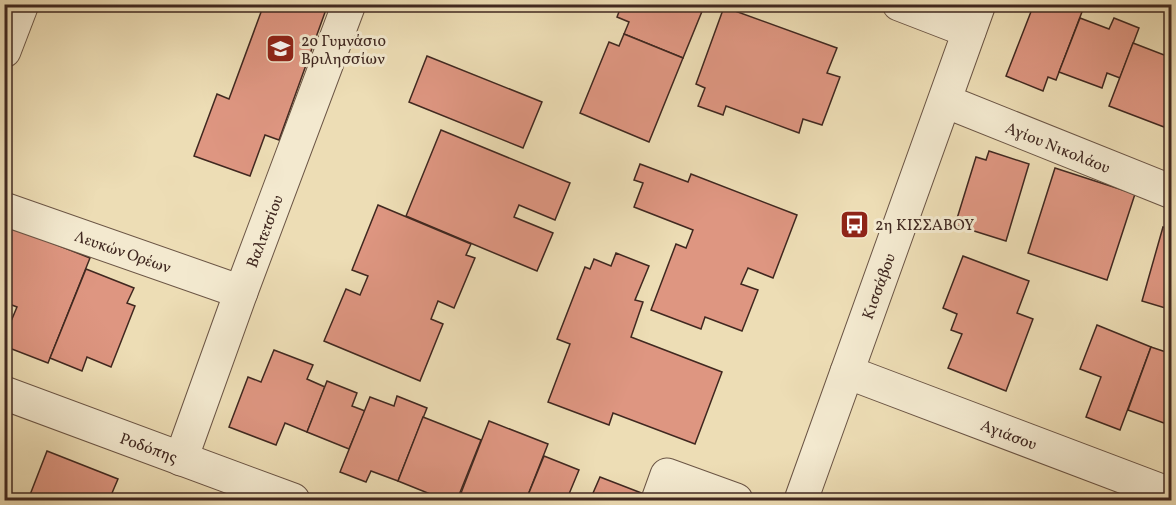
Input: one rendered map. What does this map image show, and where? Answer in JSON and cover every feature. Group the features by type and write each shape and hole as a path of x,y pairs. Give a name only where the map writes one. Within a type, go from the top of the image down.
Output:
{"street":[{"path":"4,51 22,4"},
{"name":"Βαλτετσίου","path":"181,459 349,4"},
{"path":"898,4 974,18"},
{"name":"Κισσάβου","path":"801,501 974,18"},
{"name":"Αγίου Νικολάου","path":"945,101 1172,192"},
{"name":"Λευκών Ορέων","path":"4,209 241,292"},
{"name":"Αγιάσου","path":"847,372 1172,495"},
{"name":"Ροδόπης","path":"4,393 293,501"},
{"path":"658,501 668,475 736,501"}],"building":[{"name":"2ο Γυμνάσιο Βριλησσίων","path":"264,4 328,4 279,140 265,135 250,176 194,156 217,94 229,99"},
{"path":"622,4 705,4 683,58 624,34 629,22 617,17"},
{"path":"1034,4 1085,4 1056,80 1048,77 1043,91 1006,76"},
{"path":"724,7 837,48 827,73 840,77 822,125 803,119 799,133 726,106 723,115 698,106 705,88 696,84"},
{"path":"1080,18 1109,29 1114,18 1139,28 1120,78 1107,73 1102,88 1059,72"},
{"path":"624,34 683,58 649,142 580,113 609,42 619,46"},
{"path":"1133,43 1172,58 1172,109 1164,127 1109,106"},
{"path":"427,56 542,102 523,148 409,102"},
{"path":"441,130 570,183 555,220 519,205 514,217 553,233 537,271 406,216"},
{"path":"989,151 1029,164 1006,241 955,225 976,157 986,160"},
{"path":"640,164 688,182 691,174 797,215 773,278 748,268 741,284 758,290 742,331 705,317 701,329 651,310 676,244 686,248 693,230 634,207 643,183 634,180"},
{"path":"1055,168 1135,194 1107,280 1028,253"},
{"path":"378,205 471,244 466,255 475,258 454,308 438,301 431,319 443,324 420,381 324,341 346,289 360,295 368,276 352,270"},
{"path":"4,224 90,258 48,363 4,346 4,338 17,307 4,302"},
{"path":"1163,227 1172,229 1172,310 1142,301"},
{"path":"616,253 649,266 635,300 643,302 631,337 722,372 695,444 613,413 609,425 548,402 570,344 557,339 585,267 590,269 594,259 611,266"},
{"path":"963,256 1029,281 1017,313 1033,319 1006,391 948,368 962,334 951,330 957,314 943,308"},
{"path":"86,269 134,288 127,303 135,306 111,367 87,357 82,371 50,358"},
{"path":"1097,325 1151,347 1120,430 1086,417 1101,377 1080,369"},
{"path":"1151,347 1172,354 1172,426 1128,410"},
{"path":"274,350 313,365 307,379 325,387 307,432 285,423 276,445 229,427 248,377 261,382"},
{"path":"327,381 357,393 352,406 365,411 349,449 307,432"},
{"path":"397,396 427,408 398,481 371,471 366,482 340,472 370,397 394,406"},
{"path":"423,417 481,440 457,500 445,500 398,481"},
{"path":"489,421 548,444 526,500 479,500 461,493"},
{"path":"47,451 118,479 109,500 28,500"},
{"path":"544,456 579,470 569,494 585,500 526,500"},
{"path":"600,477 644,494 642,500 590,500"}],"place":[{"name":"2ο Γυμνάσιο Βριλησσίων","path":"280,49"},
{"name":"2η ΚΙΣΣΑΒΟΥ","path":"854,224"}]}
